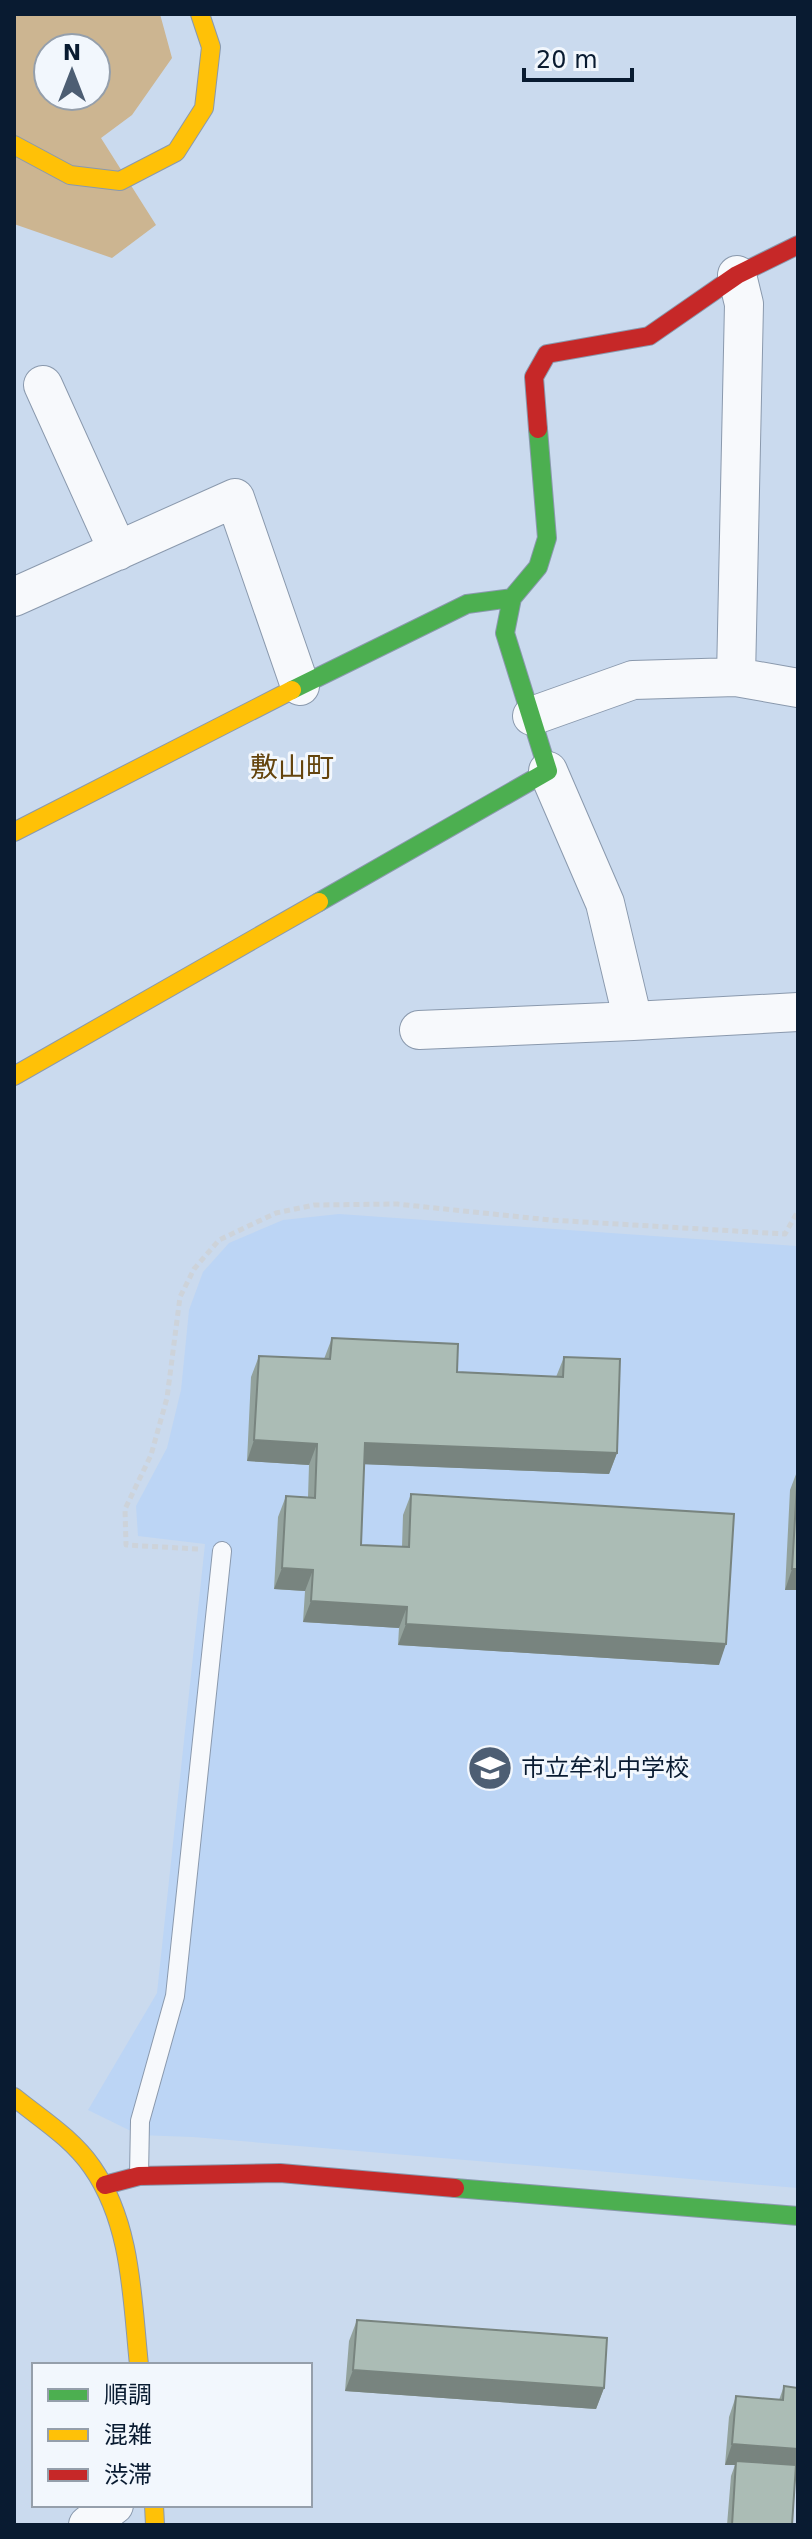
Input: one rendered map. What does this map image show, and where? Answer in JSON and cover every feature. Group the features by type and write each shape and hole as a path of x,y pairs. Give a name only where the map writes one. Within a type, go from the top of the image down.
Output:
{"street":[{"path":"14,145 70,175 120,181 176,152 204,108 211,47 200,14"},
{"path":"633,1021 605,903 548,771 505,633 512,598 538,567 547,538 534,377 547,354 649,336 737,275 798,245"},
{"path":"736,677 744,304 737,275"},
{"path":"43,385 118,551"},
{"path":"14,597 235,498 300,686"},
{"path":"14,832 467,604 512,598"},
{"path":"532,716 633,680 736,677 798,688"},
{"path":"14,1076 548,771"},
{"path":"419,1030 798,1012"},
{"path":"14,2097 74,2145 105,2185 124,2241 139,2363"},
{"path":"105,2185 139,2176 280,2173 798,2216"},
{"path":"88,2525 111,2507"}],"lane":[{"path":"139,2176 140,2121 175,1996 222,1551"}],"path":[{"path":"222,1551 126,1545 125,1509 151,1455 167,1398 180,1297 194,1269 219,1240 276,1213 314,1205 397,1204 550,1220 785,1234 798,1211"}],"shaded area":[{"path":"17,14 160,14 172,58 132,115 101,138 156,225 112,258 14,224 14,23"},
{"name":"市立牟礼中学校","path":"339,1214 796,1246 798,1243 798,2188 139,2135 88,2110 157,1993 205,1544 138,1536 136,1506 167,1448 181,1390 189,1310 203,1272 229,1243 283,1220"}],"building":[{"path":"332,1338 458,1344 457,1372 563,1377 564,1357 620,1359 617,1453 365,1443 361,1545 409,1547 411,1494 734,1514 726,1644 406,1624 407,1607 311,1601 313,1570 282,1568 286,1496 315,1498 317,1444 254,1440 259,1356 330,1359"},
{"path":"798,1469 798,1569 792,1569"},
{"path":"357,2320 607,2338 604,2388 353,2370"},
{"path":"784,2386 798,2388 798,2449 732,2444 736,2396 783,2400"},
{"path":"736,2461 796,2465 792,2525 732,2525"}],"traffic: fast":[{"path":"319,902 548,771 505,633 512,598 538,567 547,538 538,429"},
{"path":"292,690 467,604 512,598"},
{"path":"455,2188 798,2216"}],"traffic: slow":[{"path":"14,145 70,175 120,181 176,152 204,108 211,47 200,14"},
{"path":"14,832 292,690"},
{"path":"14,1076 319,902"},
{"path":"14,2097 75,2147 105,2189 123,2237 132,2288 139,2363"},
{"path":"154,2507 155,2525"}],"traffic: jam":[{"path":"538,429 534,377 547,354 649,336 737,275 798,245"},
{"path":"105,2185 139,2176 280,2173 455,2188"}],"place":[{"name":"市立牟礼中学校","path":"490,1768"}],"district":[{"name":"敷山町","path":"292,767"}]}
